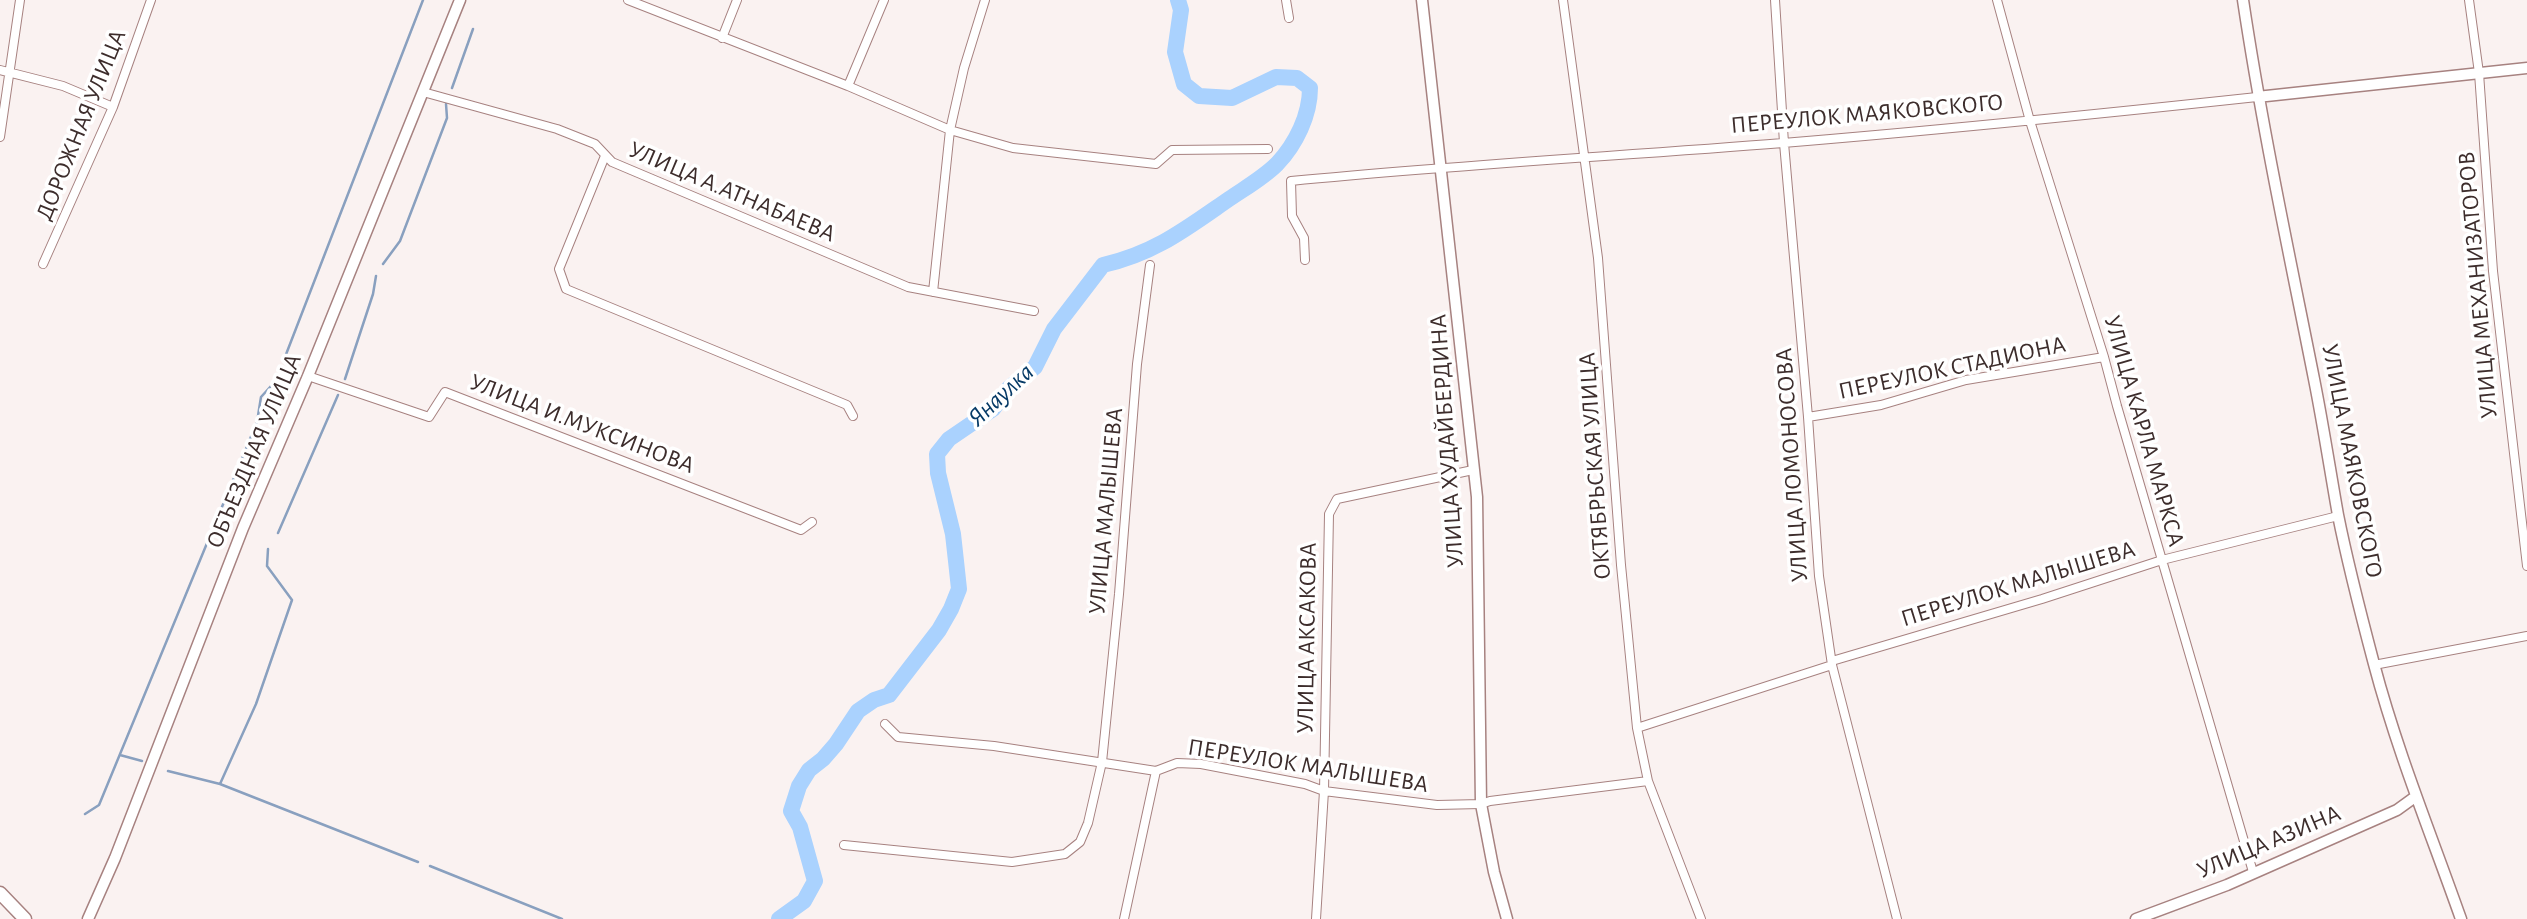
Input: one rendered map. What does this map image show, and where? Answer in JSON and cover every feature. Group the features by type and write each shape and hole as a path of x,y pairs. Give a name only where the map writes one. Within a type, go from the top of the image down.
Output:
{"main road":[{"path":"0,893 25,919"}],"street":[{"path":"0,137 4,70 20,0"},
{"name":"ДОРОЖНАЯ УЛИЦА","path":"44,264 113,107 151,0"},
{"name":"ОБЪЕЗДНАЯ УЛИЦА","path":"88,919 120,845 243,528 308,376 460,0"},
{"path":"628,0 848,86 950,130 1013,148 1156,164 1172,150 1268,149"},
{"path":"722,38 737,0"},
{"path":"848,86 884,0"},
{"path":"933,292 950,130 964,68 985,0"},
{"path":"1286,0 1289,18"},
{"name":"УЛИЦА ХУДАЙБЕРДИНА","path":"1422,0 1477,497 1481,804 1494,872 1507,919"},
{"name":"ОКТЯБРЬСКАЯ УЛИЦА","path":"1563,0 1598,258 1621,565 1637,728 1647,781 1701,919"},
{"name":"УЛИЦА ЛОМОНОСОВА","path":"1775,0 1819,576 1832,663 1897,919"},
{"name":"УЛИЦА КАРЛА МАРКСА","path":"1997,0 2030,121 2104,356 2253,873"},
{"name":"УЛИЦА МАЯКОВСКОГО","path":"2243,0 2257,96 2326,437 2339,516 2374,665 2415,797 2430,831 2460,919"},
{"name":"УЛИЦА МЕХАНИЗАТОРОВ","path":"2469,0 2479,74 2493,271 2527,566"},
{"name":"ПЕРЕУЛОК МАЯКОВСКОГО","path":"1305,260 1304,237 1292,216 1291,181 2030,121 2527,68"},
{"path":"4,70 63,86 113,107"},
{"name":"УЛИЦА А.АТНАБАЕВА","path":"423,92 557,129 595,144 612,162 908,287 1034,311"},
{"path":"605,156 559,268 566,289 847,405 853,416"},
{"name":"УЛИЦА МАЛЫШЕВА","path":"844,845 1012,862 1065,854 1080,842 1088,823 1102,762 1119,594 1137,364 1150,265"},
{"name":"ПЕРЕУЛОК СТАДИОНА","path":"1808,417 1881,405 1966,380 2104,356"},
{"name":"УЛИЦА И.МУКСИНОВА","path":"308,376 429,417 445,392 801,530 812,522"},
{"name":"УЛИЦА АКСАКОВА","path":"1316,919 1324,791 1329,514 1337,499 1473,470"},
{"name":"ПЕРЕУЛОК МАЛЫШЕВА","path":"1637,728 1832,663 2162,560 2339,516"},
{"path":"2374,665 2527,636"},
{"name":"ПЕРЕУЛОК МАЛЫШЕВА","path":"885,724 898,737 994,746 1156,771 1177,763 1201,764 1305,784 1324,791 1437,805 1481,804 1647,781"},
{"path":"1124,919 1156,771"},
{"name":"УЛИЦА АЗИНА","path":"2136,919 2227,885 2397,810 2415,797"}],"waterway":[{"path":"285,357 423,0"},
{"name":"Янаулка","path":"779,919 804,901 815,881 800,827 791,811 799,786 809,770 836,744 858,711 874,700 889,695 939,630 959,589 953,534 938,473 937,454 949,439 993,409 1009,388 1035,367 1054,329 1103,265 1138,254 1169,239 1254,183 1284,156 1301,129 1308,108 1310,88 1297,78 1276,77 1232,98 1199,96 1184,84 1175,52 1181,10 1178,0"},
{"path":"452,88 473,29"},
{"path":"383,264 400,241 447,118 446,104"},
{"path":"345,379 373,294 376,276"},
{"path":"85,814 99,805 257,422 261,397 271,386"},
{"path":"278,533 338,395"},
{"path":"220,784 256,704 292,600 267,566 268,549"},
{"path":"120,755 142,761"},
{"path":"168,771 220,784 418,862"},
{"path":"430,866 562,919"}]}
